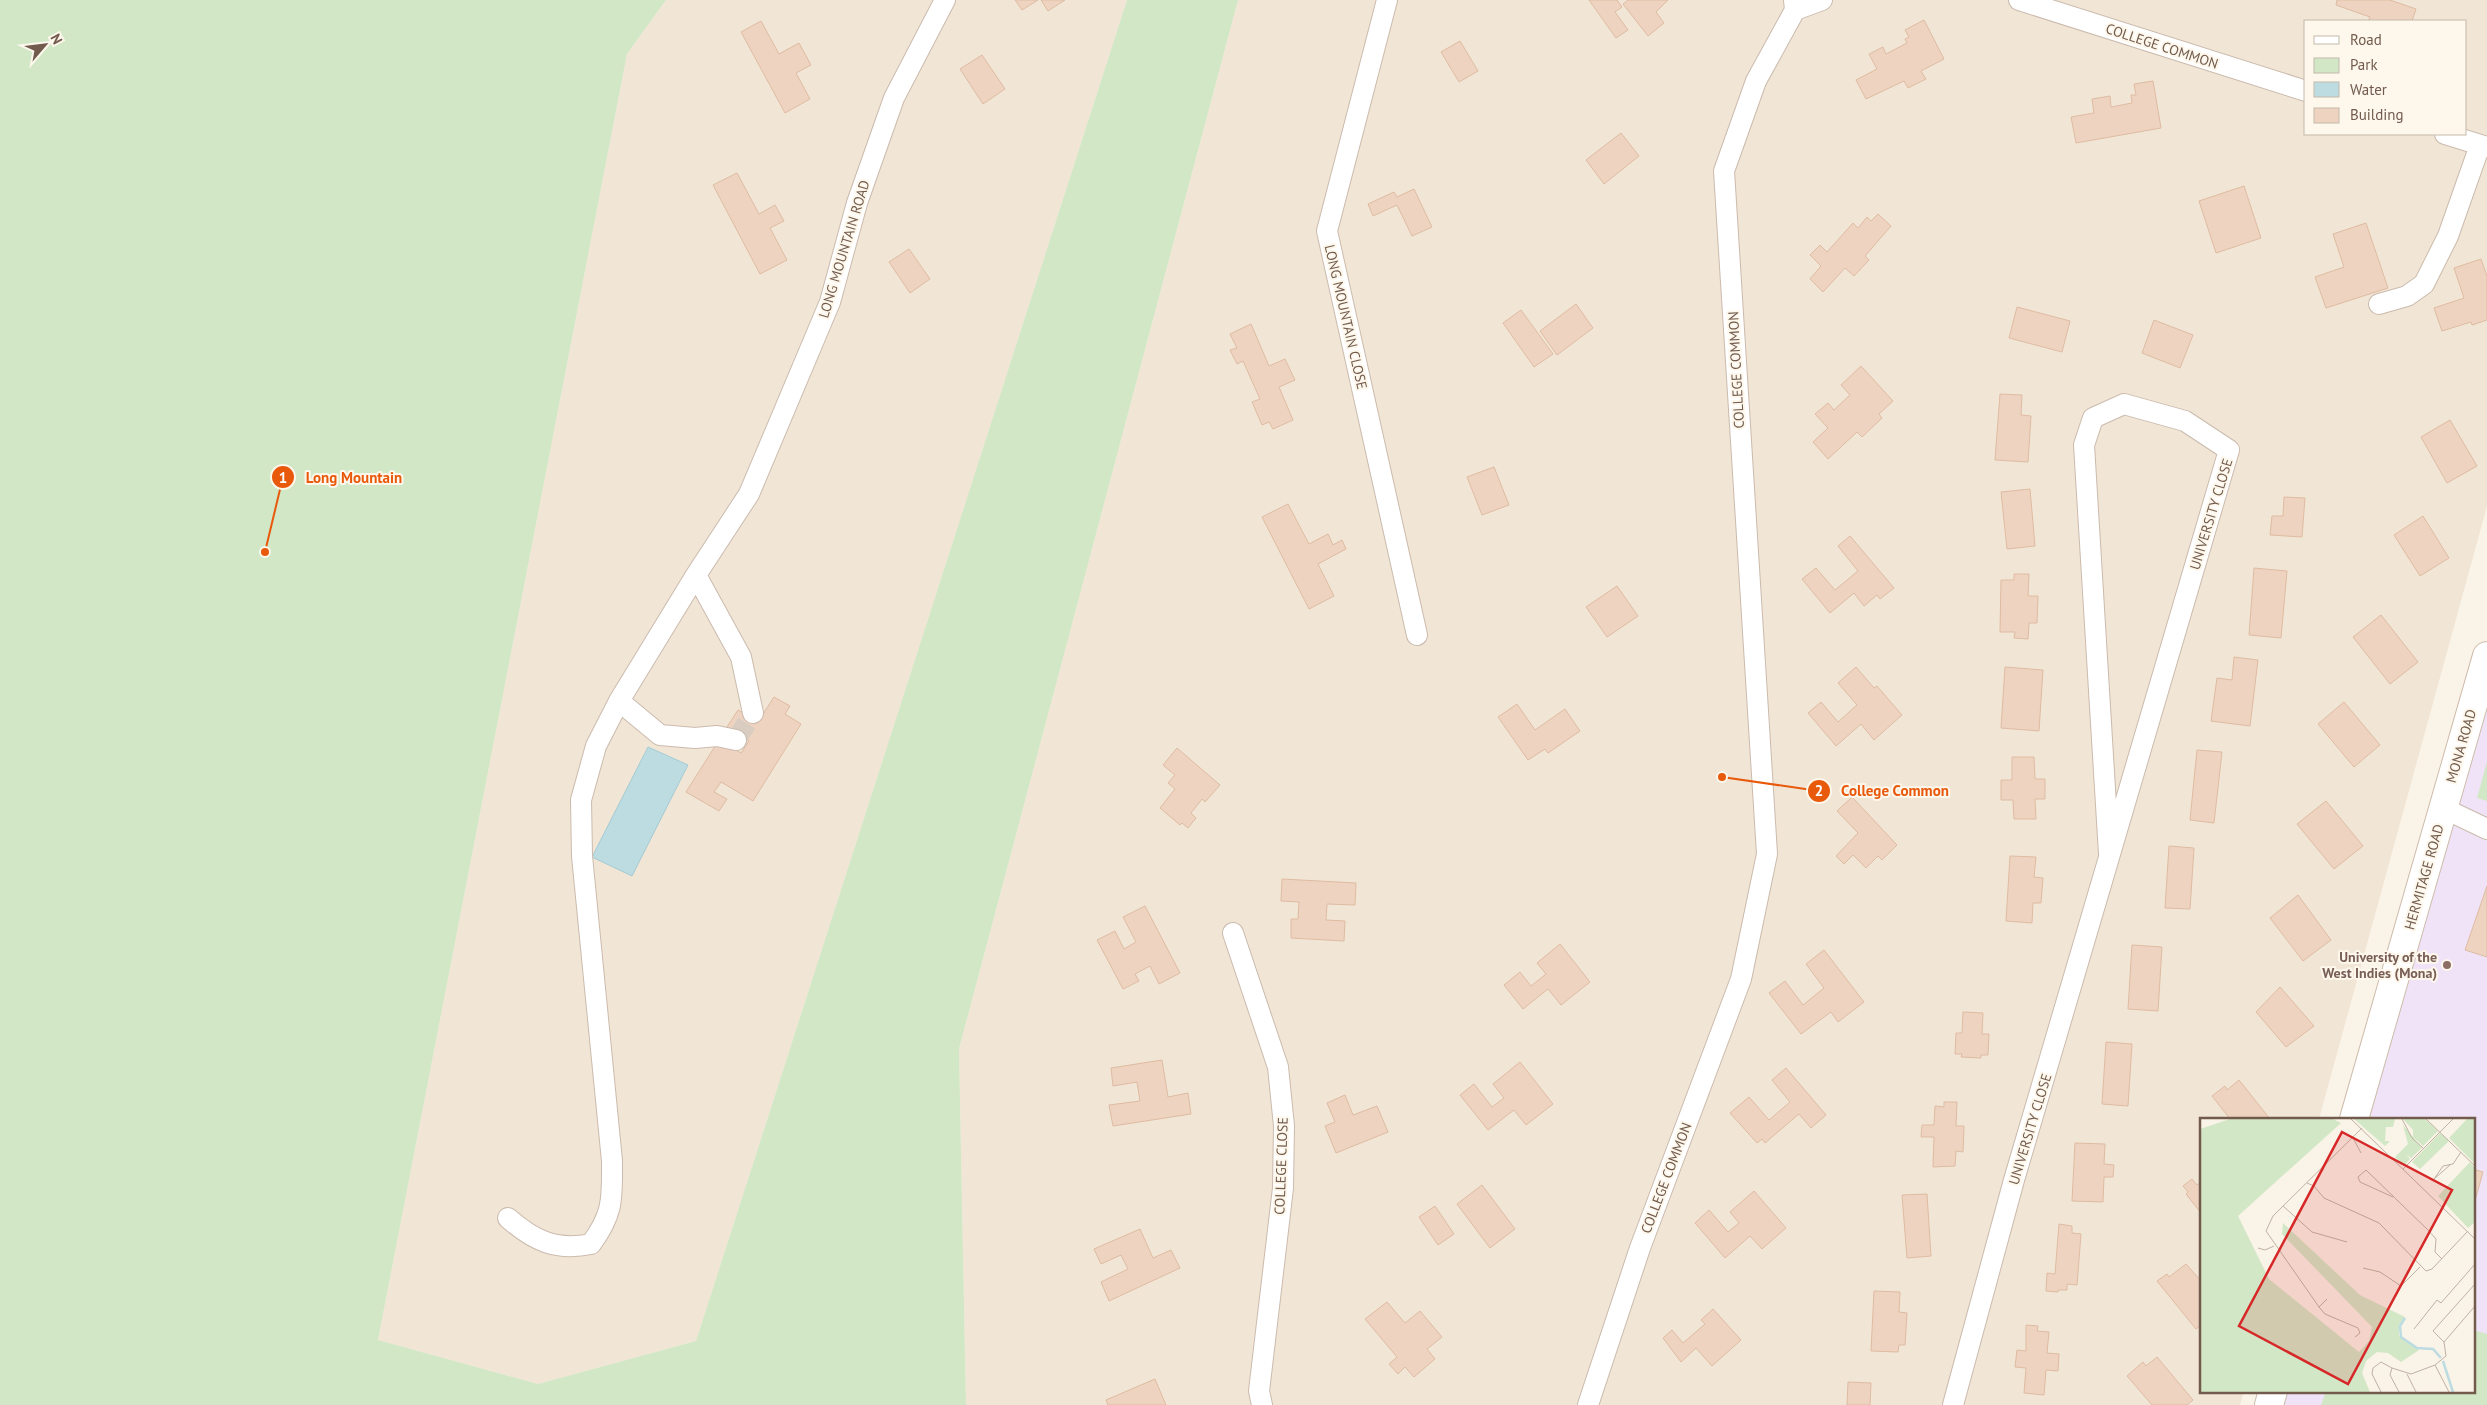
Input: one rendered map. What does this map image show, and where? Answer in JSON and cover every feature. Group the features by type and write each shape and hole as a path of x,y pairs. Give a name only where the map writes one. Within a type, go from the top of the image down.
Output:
{"street":[{"name":"LONG MOUNTAIN ROAD","path":"508,1218 528,1236 553,1244 574,1247 591,1244 605,1226 612,1202 612,1151 582,856 582,800 596,746 619,702 696,575 749,494 830,302 857,203 894,98 945,0"},
{"name":"LONG MOUNTAIN CLOSE","path":"1387,0 1327,231 1417,635"},
{"name":"COLLEGE COMMON","path":"1588,1405 1640,1248 1741,978 1767,854 1724,171 1756,81 1794,5 1822,0"},
{"name":"COLLEGE COMMON","path":"2019,0 2304,90"},
{"path":"2379,304 2407,296 2424,284 2448,236 2483,146 2448,135"},
{"name":"UNIVERSITY CLOSE","path":"1953,1405 2014,1180 2079,967 2109,854 2229,450 2185,421 2124,404 2093,418 2084,445 2109,854"},
{"path":"696,575 741,657 753,714"},
{"name":"MONA ROAD","path":"2443,808 2487,656"},
{"path":"619,702 660,735 695,738 716,736 736,740"},
{"path":"2443,808 2487,830"},
{"name":"HERMITAGE ROAD","path":"2354,1118 2443,808"},
{"name":"COLLEGE CLOSE","path":"1233,932 1278,1067 1284,1126 1283,1188 1260,1391 1262,1405"},
{"path":"2269,1405 2273,1392"}],"shaded area":[{"path":"666,0 1127,0 696,1341 538,1384 378,1340 627,54"},
{"path":"1238,0 2487,0 2487,506 2319,1118 2200,1118 2200,1392 2244,1392 2240,1405 966,1405 959,1049"},
{"name":"University of the West Indies (Mona)","path":"2487,687 2487,1405 2280,1405 2284,1392 2474,1392 2474,1118 2363,1118"}],"green space":[{"path":"0,0 666,0 627,54 378,1340 538,1384 696,1341 1127,0 1238,0 959,1049 966,1405 0,1405"},
{"path":"2487,762 2487,801 2477,798"},
{"path":"2474,1330 2487,1334 2487,1405 2321,1405 2326,1392 2474,1392"}],"water":[{"path":"648,747 688,765 632,876 592,857"}],"building":[{"path":"1015,0 1038,0 1022,10"},
{"path":"1041,0 1065,0 1048,11"},
{"path":"1589,0 1617,0 1622,7 1615,12 1628,30 1616,38"},
{"path":"1628,0 1668,0 1656,12 1664,23 1648,36 1623,4"},
{"path":"2337,0 2390,0 2416,9 2412,20 2368,20 2370,17 2336,5"},
{"path":"1924,20 1944,59 1921,71 1926,79 1908,88 1904,81 1866,99 1856,80 1877,69 1869,54 1883,47 1886,54 1907,43 1905,39 1909,37 1905,30"},
{"path":"761,21 779,54 799,43 811,65 796,73 810,99 785,113 741,32"},
{"path":"1460,41 1478,71 1459,82 1441,52"},
{"path":"982,55 1005,89 983,104 960,69"},
{"path":"2153,81 2161,128 2076,143 2071,117 2094,113 2092,99 2110,96 2111,107 2132,103 2131,95 2136,95 2134,84"},
{"path":"1621,133 1639,156 1604,184 1586,160"},
{"path":"737,173 759,214 775,205 784,221 770,228 787,260 760,274 713,185"},
{"path":"2244,186 2261,238 2216,253 2199,201"},
{"path":"1414,189 1432,227 1412,236 1397,205 1373,216 1368,204 1394,192 1397,197"},
{"path":"1878,214 1891,226 1865,256 1869,260 1854,276 1845,268 1823,292 1810,279 1821,266 1810,255 1820,245 1827,252 1853,223 1858,228 1867,217 1871,221"},
{"path":"2366,223 2388,288 2326,308 2315,277 2344,267 2333,234"},
{"path":"909,249 930,279 910,293 889,262"},
{"path":"2481,259 2487,276 2487,320 2472,325 2471,322 2442,331 2434,308 2464,298 2454,268"},
{"path":"1576,304 1593,328 1557,355 1540,331"},
{"path":"2017,307 2070,321 2062,352 2009,338"},
{"path":"1521,310 1553,354 1534,367 1503,323"},
{"path":"2154,320 2193,335 2180,368 2142,353"},
{"path":"1251,324 1269,366 1285,359 1295,380 1279,387 1293,420 1273,429 1269,422 1262,425 1252,402 1260,399 1243,361 1237,364 1230,350 1237,348 1230,334"},
{"path":"1861,366 1893,401 1879,414 1882,418 1862,437 1857,432 1828,459 1813,442 1828,428 1815,414 1828,403 1834,410 1850,395 1841,385"},
{"path":"2000,394 2022,395 2021,415 2031,416 2028,462 1995,460"},
{"path":"2450,420 2477,466 2447,483 2421,437"},
{"path":"1494,467 1509,505 1482,515 1467,477"},
{"path":"2030,489 2035,546 2007,549 2001,492"},
{"path":"2284,497 2305,498 2302,537 2270,535 2272,516 2283,516"},
{"path":"1288,504 1309,544 1328,534 1333,545 1342,540 1346,549 1318,564 1334,596 1309,609 1262,517"},
{"path":"2423,516 2449,558 2420,576 2394,535"},
{"path":"1850,536 1894,588 1880,599 1877,595 1864,606 1854,593 1830,613 1802,579 1816,568 1835,590 1858,571 1838,546"},
{"path":"2254,568 2287,571 2281,638 2249,635"},
{"path":"2014,574 2029,574 2028,596 2038,596 2037,623 2029,623 2028,639 2014,638 2015,632 2000,632 2001,580 2014,580"},
{"path":"1617,586 1638,616 1607,637 1586,607"},
{"path":"2381,615 2418,662 2390,684 2353,637"},
{"path":"2234,657 2258,660 2250,726 2211,721 2217,678 2232,680"},
{"path":"1856,667 1874,688 1877,686 1902,715 1874,740 1861,724 1836,746 1808,713 1821,702 1838,722 1857,705 1838,683"},
{"path":"2005,667 2043,670 2039,731 2001,728"},
{"path":"774,697 790,706 785,714 801,724 753,801 721,782 714,792 727,799 719,811 686,792 719,740 741,753 749,741 727,727 738,710 758,722"},
{"path":"2344,702 2380,745 2354,767 2318,724"},
{"path":"1517,704 1535,730 1565,709 1580,731 1548,753 1545,749 1528,760 1498,717"},
{"path":"1177,748 1220,785 1205,802 1202,799 1191,813 1196,818 1188,828 1182,823 1180,825 1160,808 1175,789 1168,783 1175,775 1163,765"},
{"path":"2197,750 2222,752 2214,823 2190,820"},
{"path":"2012,757 2034,757 2035,779 2045,779 2045,799 2035,799 2036,819 2014,819 2013,800 2001,800 2001,780 2012,780"},
{"path":"1852,797 1897,845 1882,860 1878,856 1866,868 1853,855 1844,864 1836,856 1858,833 1837,811"},
{"path":"2326,801 2363,846 2334,869 2297,824"},
{"path":"2169,846 2194,848 2190,909 2165,908"},
{"path":"2010,856 2036,857 2034,877 2043,878 2041,903 2033,903 2032,923 2006,921"},
{"path":"1282,879 1356,883 1355,905 1327,904 1326,920 1345,921 1344,941 1291,938 1291,919 1298,919 1299,902 1281,901"},
{"path":"2487,886 2487,957 2465,950"},
{"path":"2298,895 2331,940 2303,961 2270,918"},
{"path":"1145,906 1180,973 1159,984 1150,966 1135,974 1139,981 1123,989 1097,940 1115,931 1124,949 1136,942 1123,917"},
{"path":"1560,944 1590,982 1561,1005 1548,989 1523,1009 1504,985 1520,972 1531,986 1546,974 1537,963"},
{"path":"2132,945 2162,947 2158,1011 2128,1009"},
{"path":"1824,950 1864,1002 1838,1022 1831,1012 1801,1034 1769,993 1785,981 1803,1005 1824,988 1806,964"},
{"path":"2280,987 2314,1026 2286,1047 2256,1012"},
{"path":"1963,1012 1983,1013 1982,1034 1989,1034 1988,1055 1981,1055 1981,1058 1961,1057 1962,1054 1955,1054 1956,1033 1962,1033"},
{"path":"2106,1042 2132,1044 2128,1106 2102,1104"},
{"path":"1162,1060 1168,1097 1188,1093 1191,1114 1113,1126 1109,1105 1140,1101 1137,1082 1113,1086 1111,1068"},
{"path":"1520,1062 1553,1104 1526,1125 1514,1110 1488,1130 1460,1095 1474,1084 1492,1107 1504,1098 1493,1084"},
{"path":"1786,1068 1826,1115 1811,1128 1799,1114 1765,1143 1762,1139 1757,1143 1730,1113 1749,1097 1769,1120 1790,1102 1772,1080"},
{"path":"2239,1080 2269,1118 2229,1118 2212,1096 2225,1086 2227,1090"},
{"path":"1345,1095 1353,1115 1377,1106 1388,1132 1336,1153 1325,1126 1335,1122 1327,1103"},
{"path":"1944,1102 1957,1102 1956,1126 1964,1126 1963,1152 1956,1151 1955,1166 1933,1167 1934,1137 1921,1137 1922,1125 1934,1125 1935,1106 1944,1107"},
{"path":"2075,1143 2105,1144 2104,1164 2114,1165 2113,1177 2104,1177 2103,1202 2072,1201"},
{"path":"2474,1169 2483,1172 2474,1204"},
{"path":"2192,1179 2197,1185 2200,1183 2200,1212 2186,1194 2188,1192 2183,1186"},
{"path":"1482,1185 1515,1229 1490,1248 1457,1204"},
{"path":"1754,1191 1786,1228 1762,1249 1750,1236 1725,1258 1695,1223 1709,1210 1728,1232 1739,1223 1730,1212"},
{"path":"1927,1194 1931,1256 1907,1258 1902,1195"},
{"path":"1435,1206 1454,1234 1438,1245 1419,1217"},
{"path":"2059,1224 2072,1226 2072,1233 2081,1234 2077,1285 2067,1284 2067,1290 2058,1290 2058,1292 2046,1291 2047,1273 2055,1274"},
{"path":"1140,1229 1153,1258 1171,1250 1180,1268 1109,1301 1101,1282 1128,1269 1121,1255 1101,1264 1094,1249"},
{"path":"2186,1264 2200,1280 2200,1326 2196,1329 2157,1281 2167,1274 2169,1277"},
{"path":"1874,1291 1900,1292 1899,1312 1907,1313 1905,1345 1899,1345 1898,1352 1871,1351"},
{"path":"1387,1302 1405,1323 1420,1311 1442,1337 1427,1349 1435,1359 1414,1377 1405,1367 1398,1374 1389,1364 1397,1357 1365,1319"},
{"path":"1713,1309 1741,1340 1712,1366 1696,1348 1681,1362 1663,1338 1672,1330 1683,1343 1705,1324 1701,1320"},
{"path":"2026,1325 2038,1326 2037,1331 2049,1332 2047,1353 2059,1354 2058,1371 2046,1370 2044,1395 2024,1393 2026,1368 2015,1367 2017,1350 2026,1351"},
{"path":"2157,1357 2193,1400 2187,1405 2152,1405 2127,1376 2143,1362 2146,1366"},
{"path":"1155,1379 1166,1405 1108,1405 1106,1400"},
{"path":"1848,1382 1871,1383 1870,1405 1847,1405"}],"tunnel":[{"path":"736,740 753,713"}],"place":[{"name":"Long Mountain","path":"265,552"},
{"name":"College Common","path":"1722,777"},
{"name":"University of the West Indies (Mona)","path":"2447,965"}]}
